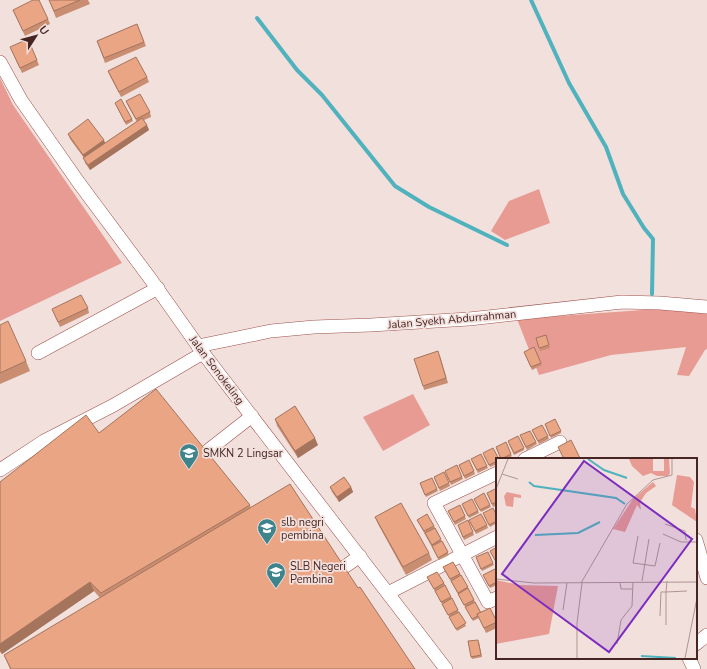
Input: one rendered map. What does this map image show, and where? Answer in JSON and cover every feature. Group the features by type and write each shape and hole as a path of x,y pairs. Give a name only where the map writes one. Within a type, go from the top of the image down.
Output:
{"street":[{"name":"Jalan Sonokeling","path":"0,62 21,100 58,155 158,288 201,349 446,669"},
{"path":"38,353 158,288"},
{"name":"Jalan Syekh Abdurrahman","path":"0,470 44,441 114,405 201,349 271,331 314,327 469,319 622,302 660,303 707,307"},
{"path":"206,452 252,416"},
{"path":"527,458 560,442"},
{"path":"496,472 434,503 488,602 496,598"},
{"path":"309,512 320,505"},
{"path":"388,594 496,538"},
{"path":"697,543 707,578"},
{"path":"320,566 326,580 360,556"},
{"path":"342,569 350,580"},
{"path":"697,643 707,635"},
{"path":"689,659 694,669"}],"shaded area":[{"path":"0,78 13,105 122,263 0,321"},
{"path":"539,189 550,223 505,240 491,231 509,201"},
{"path":"657,309 694,311 707,314 707,349 689,376 677,375 686,347 611,355 539,375 517,319"},
{"path":"413,394 430,425 383,451 363,417"}],"building":[{"path":"33,0 39,0 48,19 23,31 13,10"},
{"path":"49,0 80,0 54,11"},
{"path":"137,24 144,42 104,58 97,41"},
{"path":"28,39 37,60 20,68 10,47"},
{"path":"136,57 147,77 119,92 108,71"},
{"path":"140,94 150,112 136,119 126,101"},
{"path":"121,99 132,119 125,122 115,103"},
{"path":"142,118 147,125 88,165 83,158"},
{"path":"88,119 104,140 83,155 68,134"},
{"path":"81,295 88,308 58,322 52,309"},
{"path":"8,321 26,361 0,373 0,325"},
{"path":"546,335 549,345 539,348 536,338"},
{"path":"534,347 541,363 531,367 524,352"},
{"path":"438,351 446,378 423,386 414,359"},
{"name":"SMKN 2 Lingsar","path":"156,389 250,505 101,593 90,582 0,644 0,482 86,415 99,433"},
{"path":"295,406 315,438 295,451 275,419"},
{"path":"555,419 561,431 550,436 545,424"},
{"path":"542,425 548,436 538,441 532,430"},
{"path":"530,431 536,442 526,447 520,435"},
{"path":"518,436 524,448 514,453 508,441"},
{"path":"571,440 580,458 564,458 558,447"},
{"path":"506,442 511,454 501,458 496,447"},
{"path":"493,448 498,458 496,458 496,462 489,465 483,453"},
{"path":"481,454 487,466 477,470 471,459"},
{"path":"469,460 474,471 464,476 459,465"},
{"path":"457,465 462,477 450,482 445,471"},
{"path":"444,472 449,483 439,488 434,477"},
{"path":"344,477 351,487 337,497 330,487"},
{"path":"432,478 437,489 425,495 420,483"},
{"name":"slb negri pembina","path":"290,484 358,588 360,587 415,669 11,669 4,655"},
{"path":"496,488 496,502 492,504 487,493"},
{"path":"484,493 490,505 480,510 474,499"},
{"path":"472,499 478,511 468,516 462,504"},
{"path":"401,503 429,553 403,567 375,517"},
{"path":"460,505 465,516 454,522 448,511"},
{"path":"493,508 496,514 496,522 489,525 483,513"},
{"path":"427,514 434,526 424,531 417,520"},
{"path":"481,514 487,525 475,531 469,520"},
{"path":"468,520 473,532 463,537 458,525"},
{"path":"435,528 441,539 432,545 425,533"},
{"path":"442,541 448,552 438,558 432,546"},
{"path":"496,548 496,562 490,551"},
{"path":"488,552 493,563 481,569 476,557"},
{"path":"453,562 460,574 450,579 443,567"},
{"path":"495,569 496,582 489,586 483,575"},
{"path":"437,572 444,583 434,589 427,577"},
{"path":"461,575 468,587 458,593 451,581"},
{"path":"445,585 451,597 441,602 435,591"},
{"path":"468,588 474,600 464,605 458,594"},
{"path":"452,598 458,610 448,615 442,604"},
{"path":"475,602 481,613 477,614 478,616 472,619 465,607"},
{"path":"490,608 496,622 484,628 477,614"},
{"path":"459,612 466,623 456,629 449,617"},
{"path":"478,640 481,655 471,657 468,641"}],"waterway":[{"path":"531,0 569,83 606,147 623,194 644,228 653,239 652,294"},
{"path":"257,18 297,70 322,95 395,186 429,207 507,245"}],"place":[{"name":"SMKN 2 Lingsar","path":"189,470"},
{"name":"slb negri pembina","path":"267,545"},
{"name":"SLB Negeri Pembina","path":"276,589"}]}
